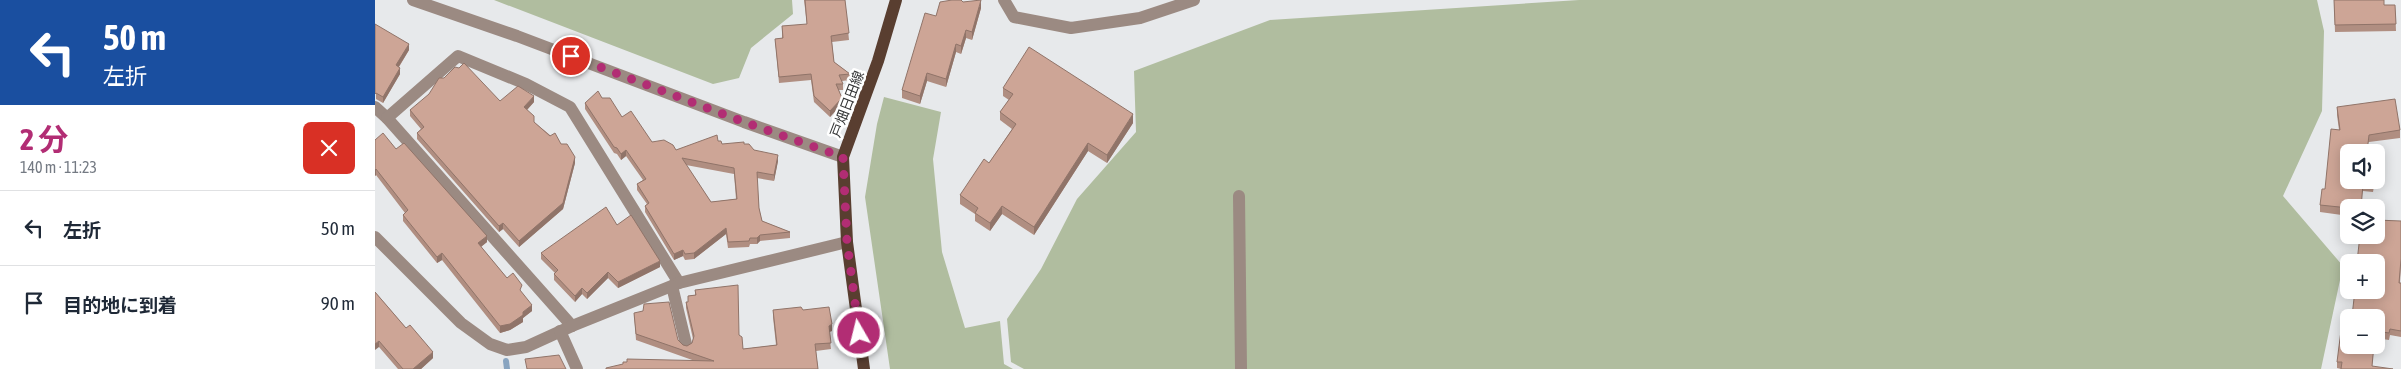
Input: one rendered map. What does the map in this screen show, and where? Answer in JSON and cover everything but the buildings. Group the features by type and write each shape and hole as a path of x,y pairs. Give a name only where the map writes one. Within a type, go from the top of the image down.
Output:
{"main road":[{"name":"戸畑日田線","path":"865,369 847,242 843,157 879,62 896,0"}],"street":[{"path":"413,0 517,36 735,119 843,157"},
{"path":"1004,0 1014,17 1071,28 1140,18 1194,0"},
{"path":"387,118 457,56 527,84 570,107 675,284 686,344"},
{"path":"375,107 387,118 566,328 577,369"},
{"path":"1239,196 1241,369"},
{"path":"375,237 461,323 490,344 507,350 526,347 566,328 675,284 847,242"}],"green space":[{"path":"494,0 792,0 793,14 751,48 739,78 713,84"},
{"path":"1579,0 2317,0 2324,31 2322,111 2283,196 2340,262 2340,280 2321,369 1024,369 1011,362 1007,319 1041,269 1077,199 1136,132 1134,71 1270,20"},
{"path":"884,97 941,112 933,159 942,252 965,328 1000,321 1004,364 1013,369 890,369 865,197 877,124"}],"waterway":[{"path":"506,361 507,369"}],"route":[{"path":"571,56 744,122 843,157 847,242 859,333"}]}
